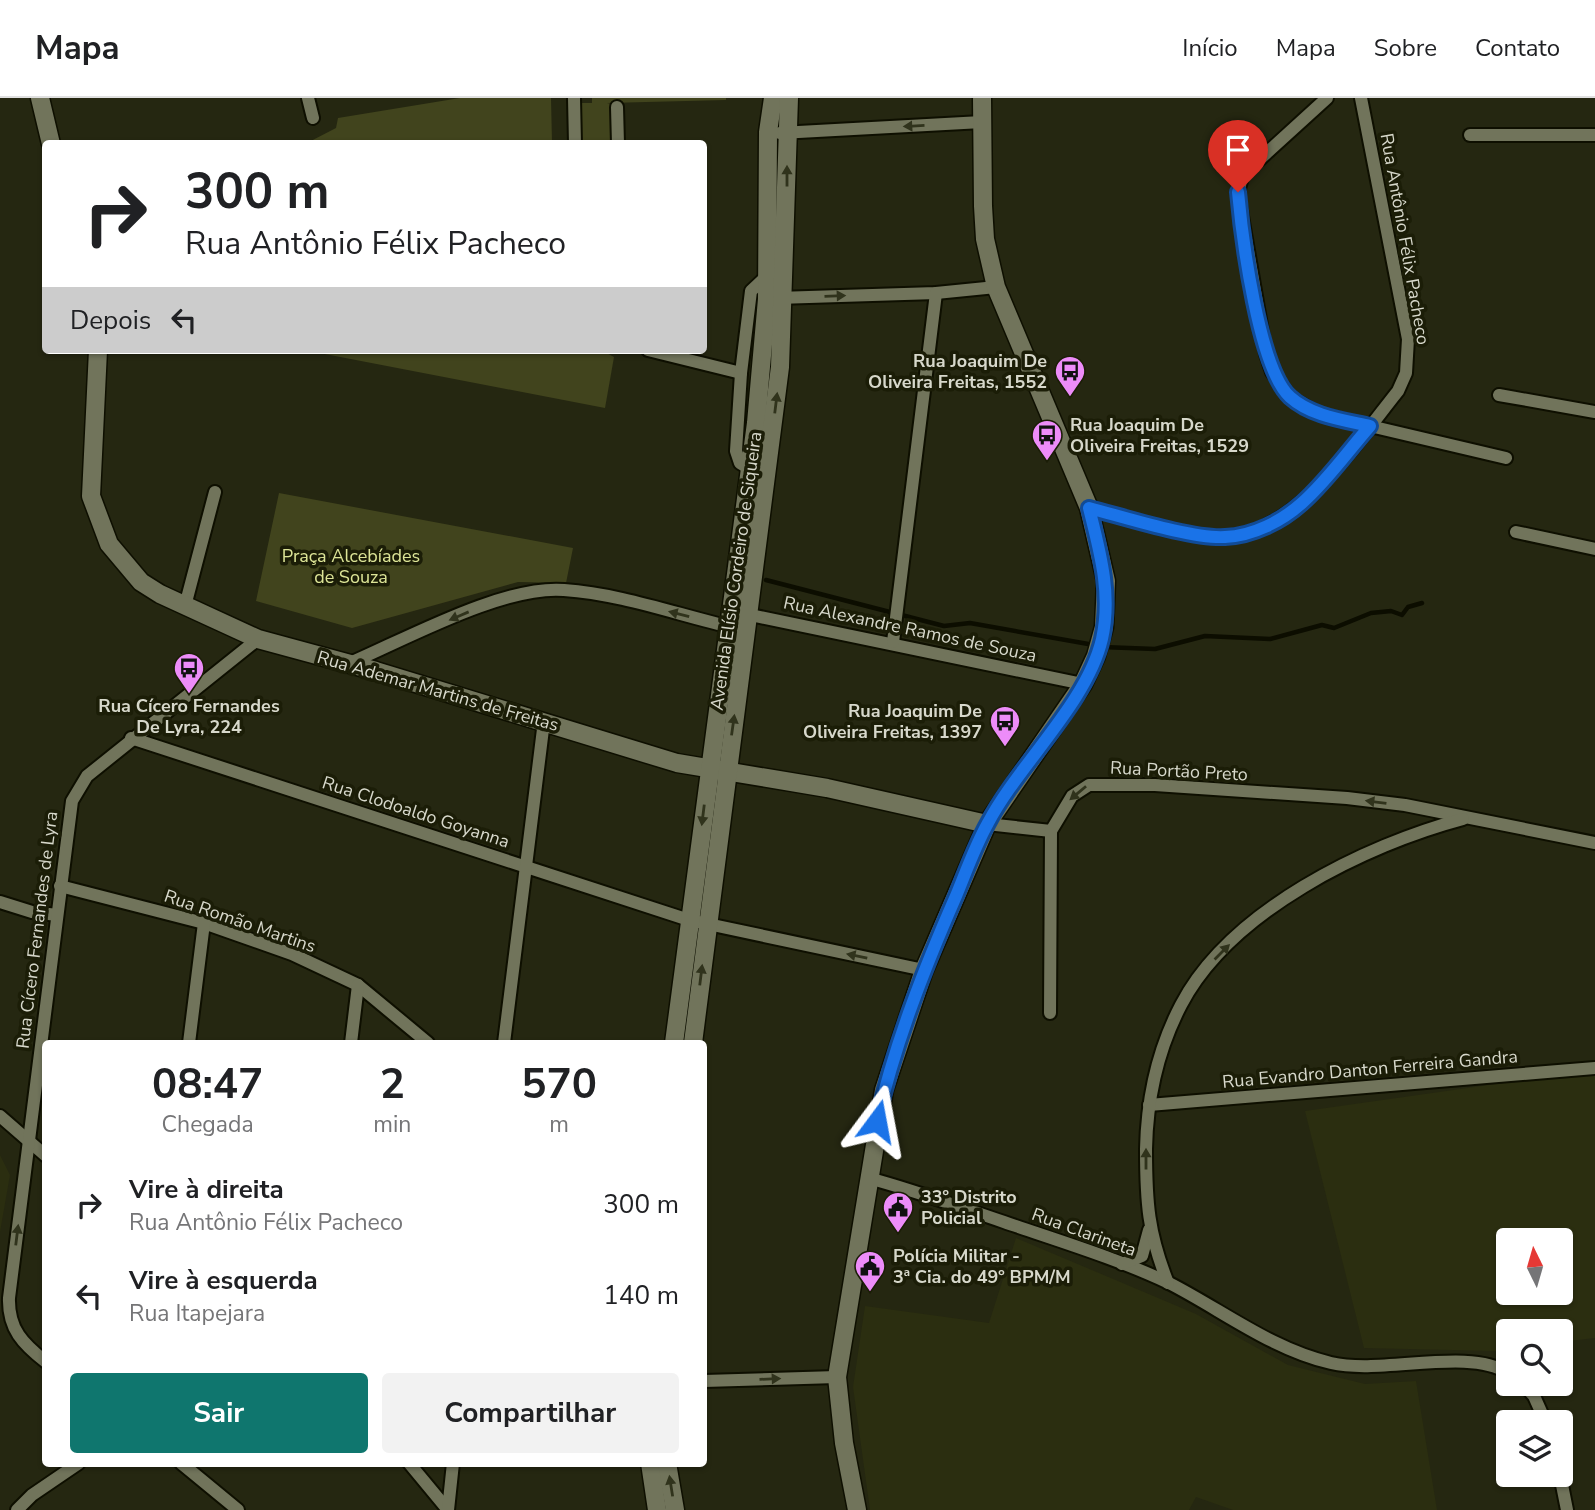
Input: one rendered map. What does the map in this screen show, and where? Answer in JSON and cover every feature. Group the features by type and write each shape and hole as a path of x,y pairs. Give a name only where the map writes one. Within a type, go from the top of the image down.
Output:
{"street":[{"path":"40,98 50,140"},
{"path":"308,98 313,118"},
{"path":"574,98 575,140"},
{"name":"Avenida Elísio Cordeiro de Siqueira","path":"674,1040 689,920 718,771 738,620 780,367 774,298 777,132 773,98"},
{"name":"Avenida Elísio Cordeiro de Siqueira","path":"738,620 750,469 774,298 767,276 777,132 789,98"},
{"path":"857,1510 844,1443 837,1377 884,1090 924,970 987,824 1086,678 1104,627 1106,581 1089,508 996,287 985,239 982,98"},
{"path":"1327,98 1242,177 1238,192 1266,354 1276,379 1291,398 1319,414 1506,458"},
{"name":"Rua Antônio Félix Pacheco","path":"1089,508 1224,538 1266,527 1302,503 1398,391 1406,373 1408,339 1361,98"},
{"path":"617,107 618,140"},
{"path":"777,132 982,122"},
{"path":"1470,135 1595,135"},
{"path":"750,469 740,463 736,451 741,373 751,291 767,276"},
{"path":"774,298 936,293 996,287"},
{"path":"894,636 936,293"},
{"name":"Rua Ademar Martins de Freitas","path":"98,354 91,496 98,522 109,544 141,582 185,606 258,639 349,663 677,763 827,788 987,824"},
{"path":"664,354 741,373"},
{"path":"1499,395 1595,412"},
{"path":"185,606 215,492"},
{"path":"1516,531 1595,549"},
{"name":"Rua Alexandre Ramos de Souza","path":"349,663 501,598 538,590 563,589 738,620 894,636 1086,678"},
{"name":"Rua Cícero Fernandes de Lyra","path":"42,1358 18,1337 8,1311 68,816 79,786 131,738 258,639"},
{"path":"376,671 384,648"},
{"path":"504,1040 544,721"},
{"name":"Rua Clodoaldo Goyanna","path":"131,738 689,920 924,970"},
{"name":"Avenida Elísio Cordeiro de Siqueira","path":"693,1040 708,924 718,771"},
{"name":"Rua Portão Preto","path":"1051,831 1072,796 1089,785 1155,785 1405,805 1595,843"},
{"path":"1405,805 1413,814 1415,832"},
{"path":"1168,1283 1149,1227 1146,1195 1149,1105 1156,1070 1174,1020 1206,969 1239,935 1343,863 1415,832 1467,818"},
{"path":"987,824 1051,831 1050,1013"},
{"name":"Rua Romão Martins","path":"60,886 204,923 292,954 358,985 424,1040"},
{"path":"0,902 32,912 57,915"},
{"path":"190,1040 204,923"},
{"path":"351,1040 358,985"},
{"name":"Rua Evandro Danton Ferreira Gandra","path":"1149,1105 1595,1069"},
{"path":"0,1115 42,1153"},
{"name":"Rua Clarineta","path":"868,1178 1122,1264 1168,1283 1257,1333 1330,1363 1360,1367 1476,1362 1496,1366"},
{"path":"1122,1264 1142,1256 1149,1227"},
{"path":"707,1381 837,1377"},
{"path":"17,1510 32,1495 73,1467"},
{"path":"186,1467 239,1510"},
{"path":"412,1467 447,1510"},
{"path":"447,1510 452,1467"},
{"path":"651,1467 657,1510"},
{"path":"668,1467 675,1510"},
{"path":"1562,1487 1567,1510"}],"shaded area":[{"path":"1595,1070 1595,1338 1573,1341 1573,1319 1496,1319 1496,1351 1364,1348 1305,1111"},
{"path":"0,1155 10,1175 0,1232"},
{"path":"1016,1238 1196,1314 1288,1365 1365,1384 1416,1381 1437,1510 1233,1510 1196,1497 1189,1510 870,1510 853,1387 865,1306 989,1323"}],"green space":[{"path":"460,98 551,98 552,140 313,140 336,128 338,118"},
{"path":"592,98 726,98 607,103 611,104 613,140 577,140 575,103 592,103"},
{"path":"325,354 608,354 614,357 605,408"},
{"name":"Praça Alcebíades de Souza","path":"279,493 573,548 566,583 518,582 352,628 256,601"}],"waterway":[{"path":"766,580 944,626 970,623 1094,645"},
{"path":"1102,647 1155,649 1205,636 1270,639 1322,625 1334,628 1371,613 1391,611 1402,615 1408,607 1422,603"}],"place":[{"name":"Rua Joaquim De Oliveira Freitas, 1552","path":"1070,398"},
{"name":"Rua Joaquim De Oliveira Freitas, 1529","path":"1047,462"},
{"name":"Rua Cícero Fernandes De Lyra, 224","path":"189,695"},
{"name":"Rua Joaquim De Oliveira Freitas, 1397","path":"1005,748"},
{"name":"33º Distrito Policial","path":"898,1234"},
{"name":"Polícia Militar - 3ª Cia. do 49º BPM/M","path":"870,1293"}],"route":[{"path":"877,1121 884,1090 924,970 987,824 1004,795 1083,684 1096,656 1104,627 1106,581 1089,508 1198,534 1224,538 1243,534 1266,527 1302,503 1370,426 1319,414 1291,398 1272,372 1255,301 1238,192"}]}
